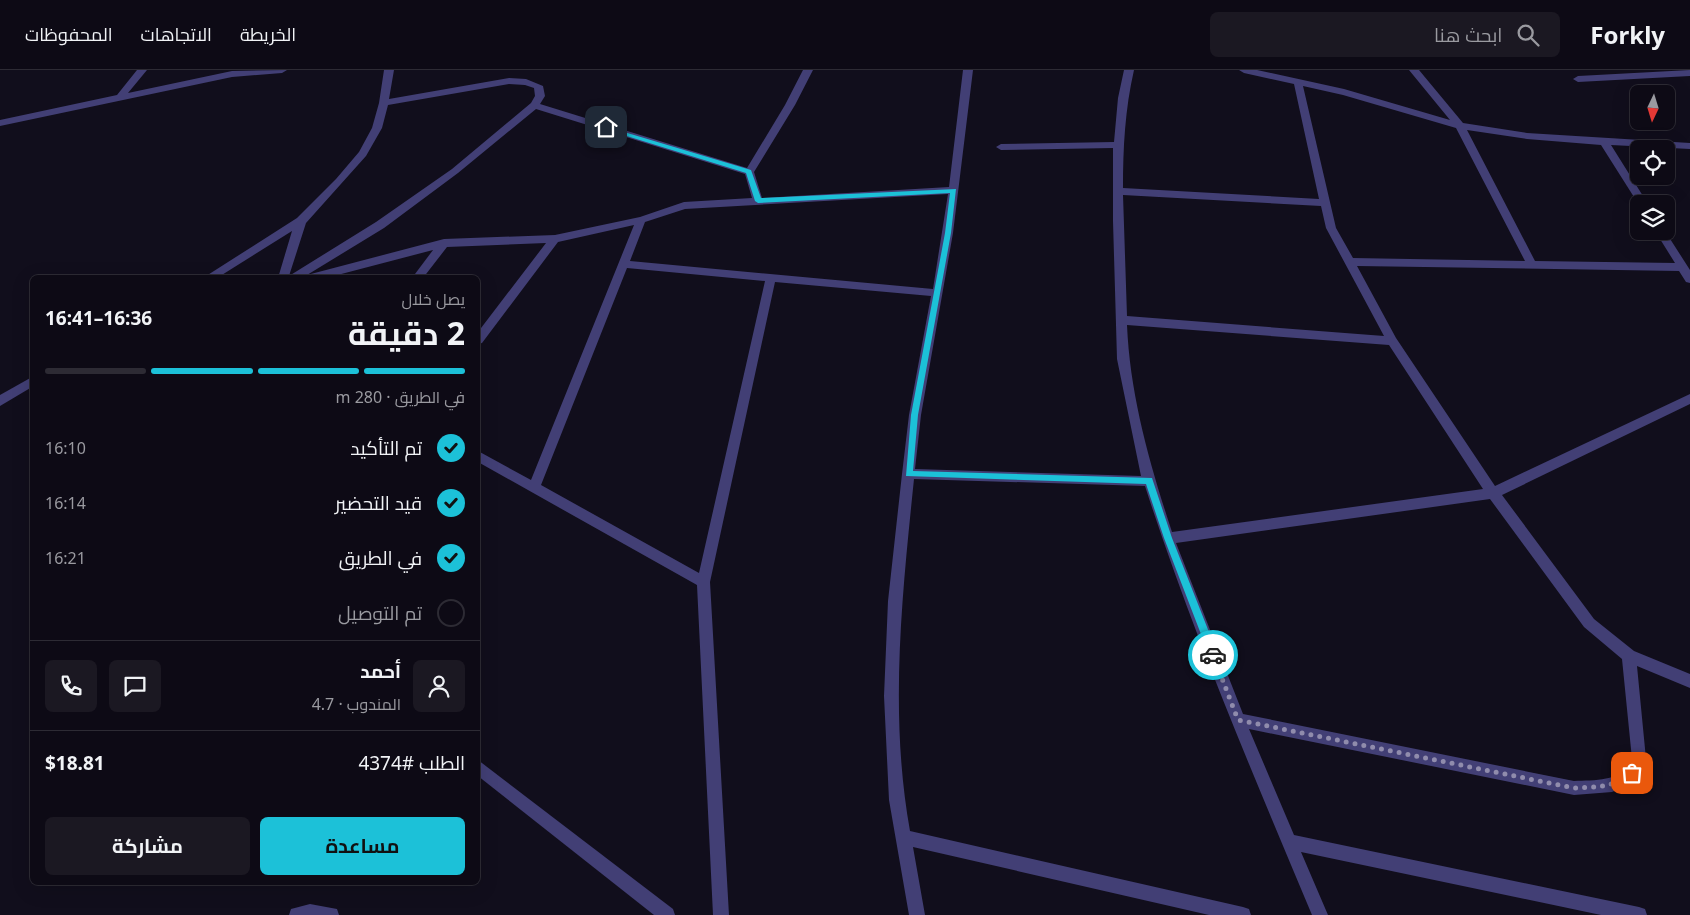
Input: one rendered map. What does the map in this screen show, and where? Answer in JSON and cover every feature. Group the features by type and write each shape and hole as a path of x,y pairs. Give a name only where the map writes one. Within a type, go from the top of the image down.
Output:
{"street":[{"path":"122,96 142,70"},
{"path":"0,123 232,74 282,70"},
{"path":"213,275 301,220 340,181 363,154 377,128 384,102 389,70"},
{"path":"758,201 749,172 790,105 808,70"},
{"path":"917,915 897,800 892,696 895,601 914,415 948,233 968,70"},
{"path":"1130,70 1123,98 1118,145 1123,359 1144,465 1168,538 1238,720 1320,915"},
{"path":"1244,70 1344,92 1460,126 1527,136 1690,146"},
{"path":"1414,70 1460,126 1532,264"},
{"path":"1578,79 1690,72"},
{"path":"298,275 380,225 455,171 534,105 540,96 538,86 526,82 509,81 384,102"},
{"path":"1298,82 1331,228 1392,341 1493,493 1589,623 1629,656 1690,681"},
{"path":"534,105 749,172"},
{"path":"1604,142 1637,195"},
{"path":"1001,146 1118,145"},
{"path":"321,275 444,243 554,239 641,220 684,206 953,190"},
{"path":"1118,191 1326,203"},
{"path":"284,275 301,220"},
{"path":"534,488 641,220"},
{"path":"480,337 554,239"},
{"path":"1666,240 1690,279"},
{"path":"419,275 444,243"},
{"path":"1349,262 1682,267"},
{"path":"623,264 937,293"},
{"path":"721,915 703,582 771,278"},
{"path":"1122,320 1392,341"},
{"path":"0,401 30,383"},
{"path":"1168,538 1493,493 1690,399"},
{"path":"480,457 703,582"},
{"path":"908,474 1149,481"},
{"path":"1238,720 1574,788 1598,787 1618,783 1632,773 1638,759 1629,656"},
{"path":"480,769 667,915"},
{"path":"904,837 1244,915"},
{"path":"1289,842 1638,915"},
{"path":"297,915 310,912 331,915"}],"way so far":[{"path":"1213,655 1238,720 1574,788 1598,787 1618,783 1632,773"}],"route":[{"path":"606,127 749,172 758,201 953,190 948,233 914,415 908,474 1149,481 1168,538 1213,655"}]}
